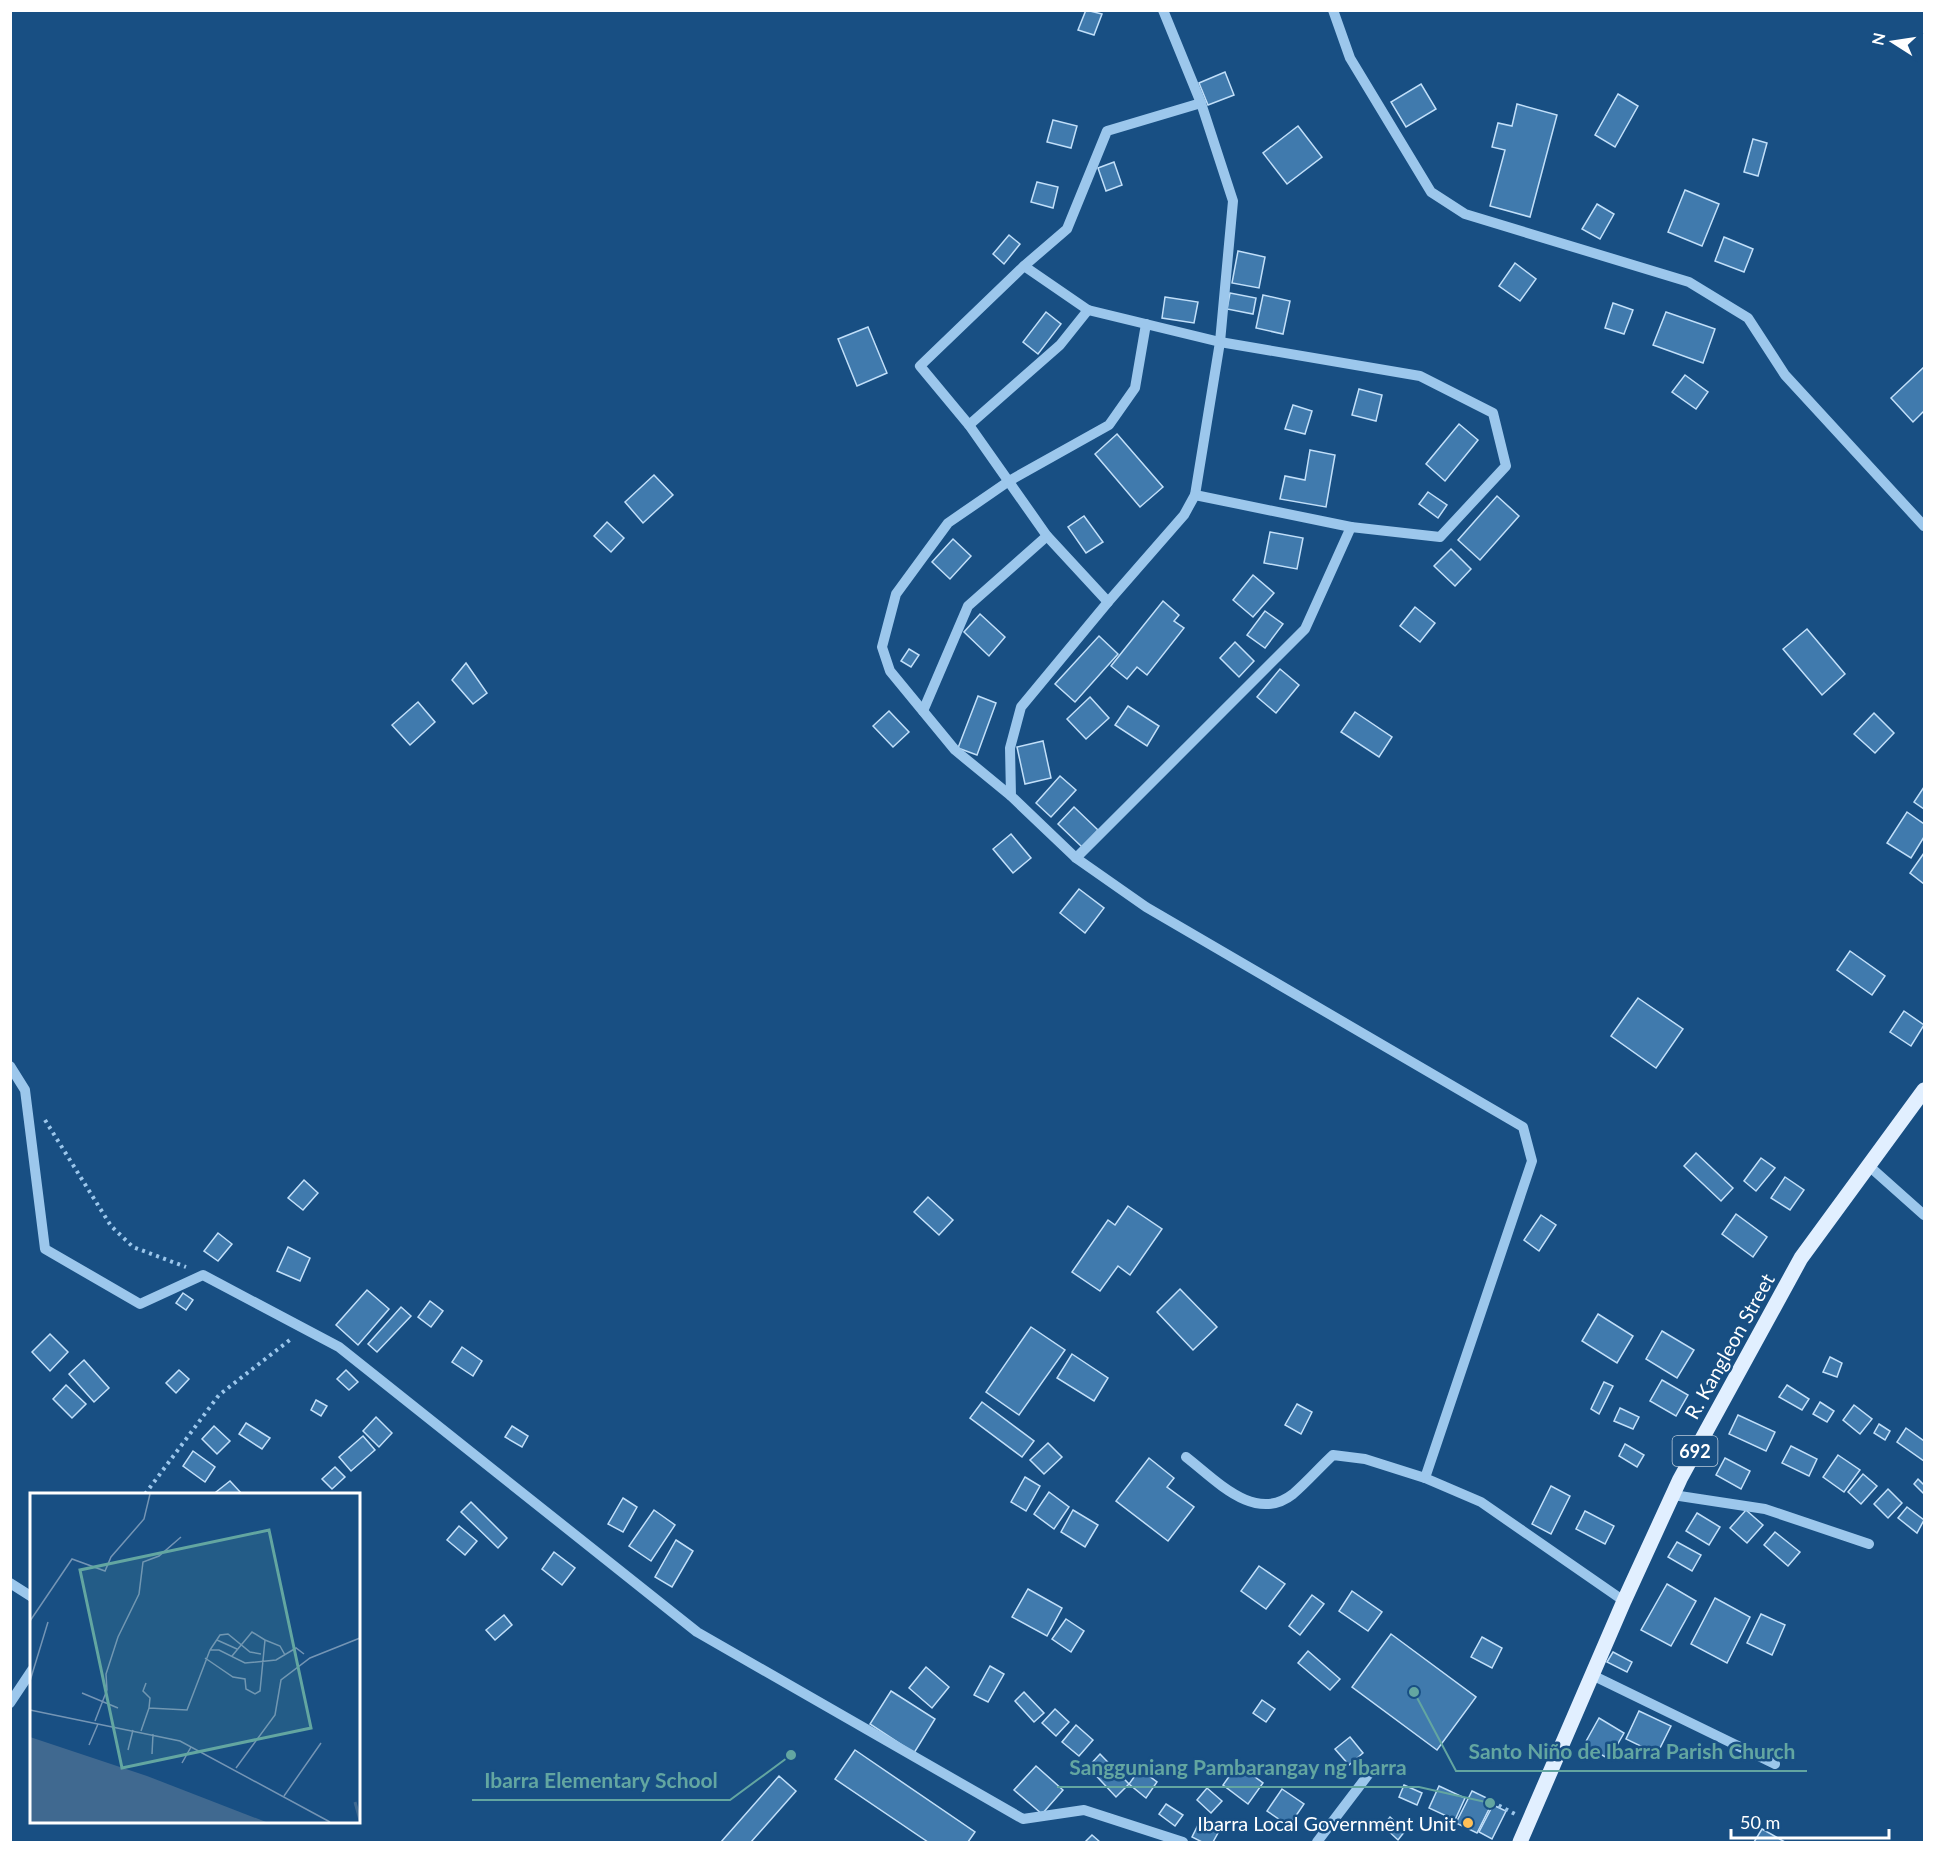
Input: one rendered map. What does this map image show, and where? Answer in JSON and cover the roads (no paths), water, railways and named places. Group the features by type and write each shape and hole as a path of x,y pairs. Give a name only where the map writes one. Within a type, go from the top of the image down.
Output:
{"main road":[{"name":"R. Kangleon Street","path":"1520,1842 1672,1495 1801,1258 1924,1090"}],"street":[{"path":"1011,796 1010,748 1021,707 1108,602 1185,515 1195,495 1220,342 1233,201 1201,104 1164,10"},
{"path":"1332,10 1350,58 1431,192 1465,214 1689,282 1748,318 1785,375 1924,526"},
{"path":"1108,602 1047,536 969,425 920,366 1066,229 1107,131 1201,104"},
{"path":"1024,266 1088,310 1220,342 1420,376 1493,413 1506,466 1440,537 1351,527 1195,495"},
{"path":"969,425 1060,345 1088,310"},
{"path":"1146,324 1135,388 1109,425 1009,481 948,523 896,594 882,646 890,671 955,750 1011,796 1076,858 1146,907 1523,1127 1532,1161 1425,1478"},
{"path":"1076,858 1305,629 1351,527"},
{"path":"923,711 968,606 1047,536"},
{"path":"10,1066 25,1090 45,1249 140,1304 203,1275 339,1347 697,1632 1023,1819 1084,1810 1183,1842"},
{"path":"1869,1166 1924,1215"},
{"path":"1186,1457 1244,1500 1261,1506 1291,1495 1333,1455 1365,1459 1425,1478 1481,1502 1624,1601"},
{"path":"1672,1495 1765,1509 1869,1544"},
{"path":"10,1582 30,1596"},
{"path":"10,1703 30,1673"},
{"path":"1592,1675 1775,1764"},
{"path":"1317,1842 1371,1771"}],"place":[{"name":"Santo Niño de Ibarra Parish Church","path":"1414,1692"},
{"name":"Ibarra Elementary School","path":"791,1755"},
{"name":"Sangguniang Pambarangay ng Ibarra","path":"1490,1803"},
{"name":"Ibarra Local Government Unit","path":"1468,1823"}]}
